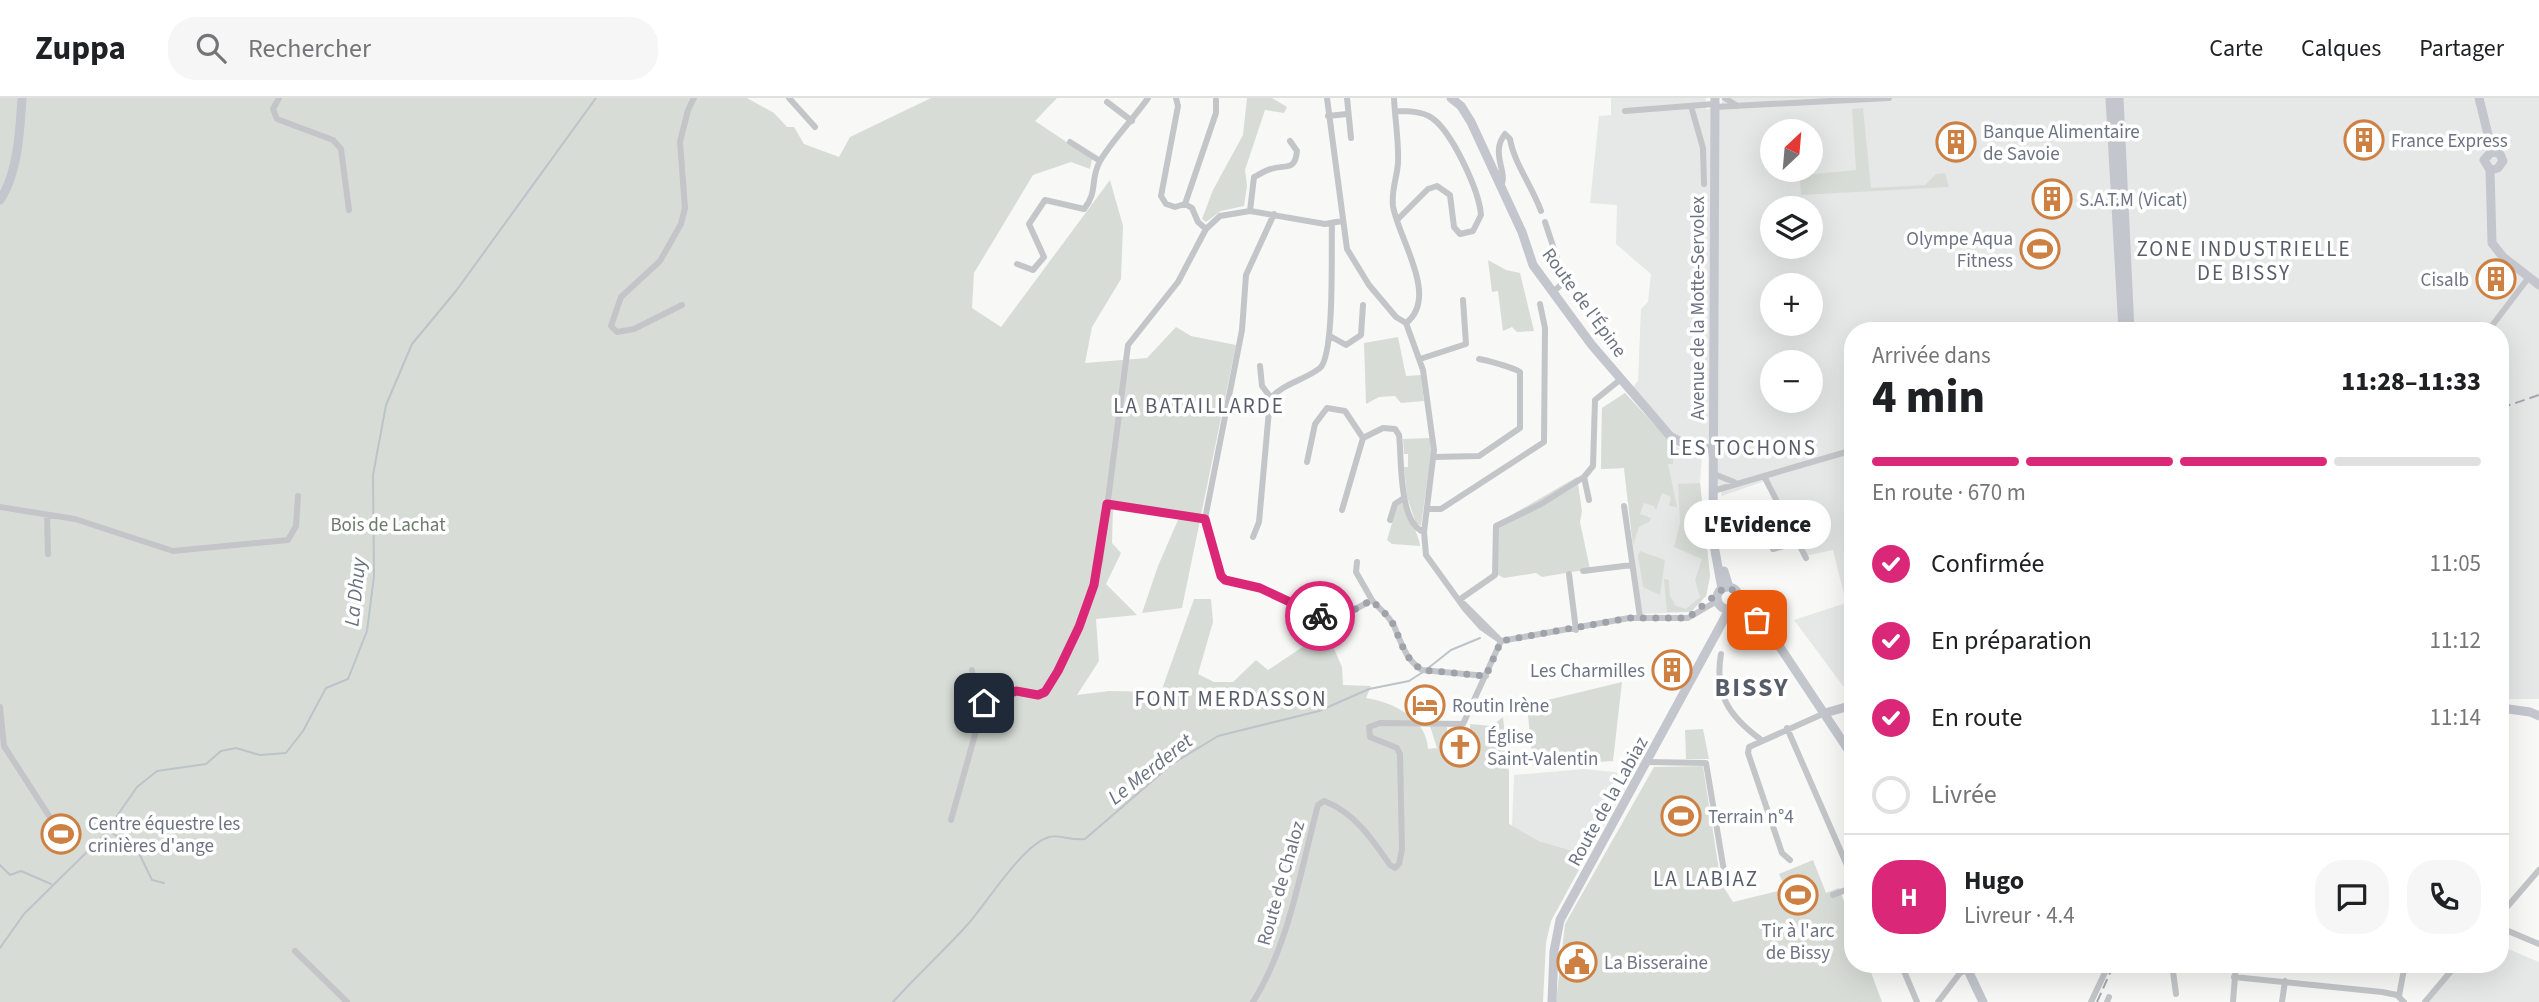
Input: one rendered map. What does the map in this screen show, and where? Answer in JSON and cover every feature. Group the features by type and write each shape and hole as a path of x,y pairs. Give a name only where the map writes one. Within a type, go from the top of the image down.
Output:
{"main road":[{"path":"0,200 8,186 20,132 22,98"},
{"name":"Route de l'Épine","path":"1451,98 1465,111 1522,232 1532,265 1621,379 1674,440 1715,450"},
{"path":"2110,98 2122,322"},
{"path":"2119,98 2130,322"},
{"path":"2479,98 2492,151"},
{"name":"Avenue de la Motte-Servolex","path":"1714,103 1713,540 1726,599"},
{"path":"2492,151 2484,160 2490,170 2491,240 2503,257 2539,285"},
{"path":"2490,170 2498,169 2503,161 2500,153 2492,151"},
{"path":"1726,599 1760,622 1844,743"},
{"name":"Route de la Labiaz","path":"1552,1002 1554,947 1560,920 1721,625 1726,599"},
{"path":"1825,713 1844,708"},
{"path":"2509,708 2539,709"},
{"path":"2509,710 2539,716"},
{"path":"1969,973 1983,1002"}],"street":[{"path":"279,98 274,108 277,119 333,140 341,149 349,210"},
{"path":"682,305 634,329 617,332 611,326 621,296 660,261 681,224 685,208 680,142 694,98"},
{"path":"789,98 815,127"},
{"path":"1017,264 1033,270 1044,257 1029,224 1045,200 1084,209 1094,194 1095,175 1100,161 1148,98"},
{"path":"1177,98 1178,106 1161,196 1166,204 1175,207 1185,204 1192,208 1198,222 1206,229"},
{"path":"1326,98 1345,243 1353,262 1390,309 1406,323 1420,359 1434,457 1424,532 1426,555 1461,601 1500,640 1576,630 1640,617 1688,618 1726,599"},
{"path":"1347,98 1351,138"},
{"path":"1394,98 1398,166 1393,181 1393,207 1419,281 1416,311 1406,323"},
{"path":"1725,98 1738,107"},
{"path":"1625,111 1714,103 1738,107 1889,98"},
{"path":"1185,204 1216,113 1216,100"},
{"path":"1107,102 1132,121"},
{"path":"1690,106 1703,148 1704,184"},
{"path":"1395,111 1430,116 1446,131 1475,193 1481,215 1473,231 1460,234 1454,228 1450,195 1437,186 1427,189 1398,219"},
{"path":"1328,116 1347,114"},
{"path":"1500,187 1504,179 1498,151 1505,134 1510,139 1515,159 1535,187 1541,211"},
{"path":"1250,211 1254,177 1272,168 1286,169 1293,165 1297,151 1290,141"},
{"path":"1070,142 1100,161"},
{"path":"972,670 975,696 984,703 1016,691 1038,695 1045,692 1058,671 1079,627 1094,585 1128,345 1167,299 1206,229 1220,216 1250,211 1332,224 1342,221"},
{"path":"1274,214 1246,275 1242,330 1205,519 1221,576 1225,580 1260,588 1320,617 1339,618 1372,600"},
{"path":"1545,222 1563,276 1562,284 1553,292"},
{"path":"1271,398 1321,366 1330,336 1332,224"},
{"path":"2495,322 2529,277"},
{"path":"1420,359 1466,344 1463,300"},
{"path":"1427,509 1440,509 1544,442 1545,328 1540,304"},
{"path":"1330,336 1346,345 1361,335 1363,305"},
{"path":"1434,457 1479,456 1520,428 1520,372 1514,367 1494,365 1479,359"},
{"path":"1252,537 1259,522 1271,398 1262,386 1260,366"},
{"path":"1461,601 1495,575 1496,526 1541,504 1584,477 1593,466 1595,400 1621,379"},
{"path":"1307,462 1315,424 1324,409 1345,411 1363,438"},
{"path":"1342,510 1363,438 1382,428 1391,427 1398,431 1404,498 1413,524 1424,532"},
{"path":"1713,491 1735,482 1844,453"},
{"path":"1714,474 1735,482"},
{"path":"1764,476 1806,558"},
{"path":"1584,477 1589,500"},
{"path":"0,508 75,519 180,551 288,540 296,526 298,496"},
{"path":"1390,520 1395,504 1404,498"},
{"path":"1107,504 1205,519"},
{"path":"1625,506 1640,617"},
{"path":"47,515 48,554"},
{"path":"1746,520 1764,527 1787,520"},
{"path":"1764,527 1773,549 1799,542"},
{"path":"1357,562 1356,572 1372,600 1387,615 1399,645 1414,665 1422,670 1486,676"},
{"path":"1583,571 1632,565"},
{"path":"1569,574 1576,630"},
{"name":"Route de Chaloz","path":"1253,1002 1270,972 1288,926 1318,805 1324,801 1334,805 1369,834 1390,865 1395,868 1399,864 1402,849 1401,754 1397,748 1370,737 1369,727 1380,723 1463,724 1500,640"},
{"path":"1721,653 1719,682 1729,709 1740,725 1757,741"},
{"path":"951,820 976,731 1003,694"},
{"path":"0,707 4,746 62,836"},
{"path":"1790,860 1782,853 1748,753 1749,747 1757,741 1825,713"},
{"path":"1787,728 1844,858"},
{"path":"1648,762 1706,763 1724,871 1729,878"},
{"path":"2509,905 2539,870"},
{"path":"1833,895 1844,891"},
{"path":"2509,931 2539,944"},
{"path":"295,951 347,1002"},
{"path":"1905,973 1917,1002"},
{"path":"1938,1002 1959,973"},
{"path":"2091,1002 2105,973"},
{"path":"2173,973 2176,994"},
{"path":"2233,1002 2234,973"},
{"path":"2234,976 2335,985 2401,999 2404,973"},
{"path":"2425,1002 2449,973"},
{"path":"2282,1002 2285,981"}],"shaded area":[{"path":"1611,98 1706,98 1706,109 1721,108 1722,98 2539,98 2539,699 2509,699 2509,322 1844,322 1844,595 1833,550 1805,556 1765,481 1722,496 1704,444 1676,436 1633,387 1638,381 1641,309 1648,302 1651,274 1616,244 1617,205 1590,203 1599,116 1611,115"},
{"path":"1625,393 1666,441 1685,451 1702,455 1700,483 1710,576 1706,596 1691,612 1641,614 1624,468 1601,469 1602,408"},
{"path":"1844,604 1844,687 1794,620"},
{"path":"1584,769 1634,774 1587,855 1539,841 1512,826 1514,775"},
{"path":"2509,949 2539,962 2539,1002 2429,1002 2453,973 2509,973"}],"green space":[{"name":"Bois de Lachat","path":"0,98 747,98 774,113 787,127 794,127 804,144 839,157 850,137 931,98 1057,98 1035,121 1092,159 1090,169 1071,162 1033,175 974,273 972,308 1001,327 1110,180 1123,226 1121,279 1092,327 1085,363 1147,358 1176,327 1191,336 1236,345 1182,608 1142,613 1158,566 1181,513 1128,503 1113,507 1112,543 1121,553 1106,584 1137,615 1096,619 1099,661 1077,695 1109,691 1161,692 1194,599 1211,599 1213,622 1198,674 1214,682 1233,682 1256,660 1268,670 1304,646 1331,642 1342,667 1343,685 1371,686 1366,698 1387,703 1415,720 1422,729 1428,749 1437,748 1430,726 1447,727 1447,751 1461,757 1470,756 1470,724 1492,726 1503,717 1509,772 1509,824 1539,841 1587,855 1551,921 1546,943 1543,1002 0,1002"},
{"path":"1247,98 1272,98 1287,107 1284,113 1265,110 1245,170 1247,186 1244,206 1221,211 1206,222 1202,219 1213,190 1243,135"},
{"path":"1863,108 1871,188 1925,185 1936,174 1945,173 1949,187 1801,195 1800,182 1824,182 1824,173 1856,170 1852,109"},
{"path":"1488,260 1506,270 1520,273 1534,331 1517,332 1512,327 1503,331 1498,291 1492,292"},
{"path":"1398,337 1406,376 1421,375 1424,401 1401,403 1395,396 1379,397 1366,404 1364,343"},
{"path":"1625,393 1673,445 1673,464 1668,464 1677,507 1669,506 1671,497 1662,493 1656,510 1654,506 1644,503 1640,514 1651,518 1639,527 1633,545 1624,468 1601,469 1602,408"},
{"path":"1430,438 1431,454 1421,526 1416,523 1407,497 1404,467 1408,467 1408,454 1404,454 1403,439"},
{"path":"1577,477 1582,511 1580,522 1590,569 1542,577 1536,573 1504,578 1494,573 1494,525"},
{"path":"1700,483 1710,576 1706,596 1691,612 1667,612 1664,579 1669,580 1670,596 1676,606 1686,609 1700,597 1695,580 1702,559 1674,547 1680,523 1678,484"},
{"path":"1402,503 1420,546 1392,544 1387,540 1397,506"},
{"path":"1640,551 1665,560 1660,595 1643,587 1638,556"},
{"path":"1622,682 1613,761 1533,766 1527,705"},
{"path":"1703,729 1709,759 1686,759 1685,730"},
{"path":"1703,766 1721,883 1733,902 1786,889 1779,874 1813,860 1826,893 1839,888 1844,902 1844,973 1871,973 1882,1002 1556,1002 1565,924 1654,767"}],"waterway":[{"name":"La Dhuy","path":"0,948 24,914 103,836 137,787 157,771 206,764 221,751 236,748 260,755 286,753 303,731 326,688 348,679 367,631 374,576 373,475 386,405 412,344 456,291 596,98"},
{"name":"Le Merderet","path":"1427,669 1451,650 1480,638"},
{"name":"Le Merderet","path":"893,1002 968,924 1017,863 1039,842 1053,836 1085,839 1172,764 1218,736 1319,711 1369,689 1409,681 1423,672"},
{"path":"107,829 139,853 152,880 164,883"},
{"path":"0,865 10,875 21,871 51,884"}],"railway":[{"path":"2509,405 2539,395"},
{"path":"2097,1002 2110,973"}],"way so far":[{"path":"1320,616 1339,618 1372,600 1387,615 1394,626 1399,645 1414,665 1422,670 1449,670 1486,676 1501,641 1530,638 1629,618 1688,618 1694,616 1725,587 1736,591 1760,617 1760,622 1757,620"}],"place":[{"name":"France Express","path":"2364,140"},
{"name":"Banque Alimentaire de Savoie","path":"1956,142"},
{"name":"S.A.T.M (Vicat)","path":"2052,199"},
{"name":"Olympe Aqua Fitness","path":"2040,249"},
{"name":"Cisalb","path":"2496,279"},
{"name":"L'Evidence","path":"1757,620"},
{"name":"Les Charmilles","path":"1672,670"},
{"name":"Routin Irène","path":"1425,705"},
{"name":"Église Saint-Valentin","path":"1460,747"},
{"name":"Terrain n°4","path":"1681,816"},
{"name":"Centre équestre les crinières d'ange","path":"61,834"},
{"name":"Tir à l'arc de Bissy","path":"1798,895"},
{"name":"La Bisseraine","path":"1577,962"}],"district":[{"name":"ZONE INDUSTRIELLE DE BISSY","path":"2244,261"},
{"name":"LA BATAILLARDE","path":"1199,406"},
{"name":"LES TOCHONS","path":"1743,448"},
{"name":"BISSY","path":"1752,687"},
{"name":"FONT MERDASSON","path":"1231,699"},
{"name":"LA LABIAZ","path":"1706,879"}],"route":[{"path":"984,703 1016,691 1038,695 1045,692 1058,671 1079,627 1094,585 1100,562 1107,504 1205,519 1221,576 1225,580 1260,588 1320,616"}]}
